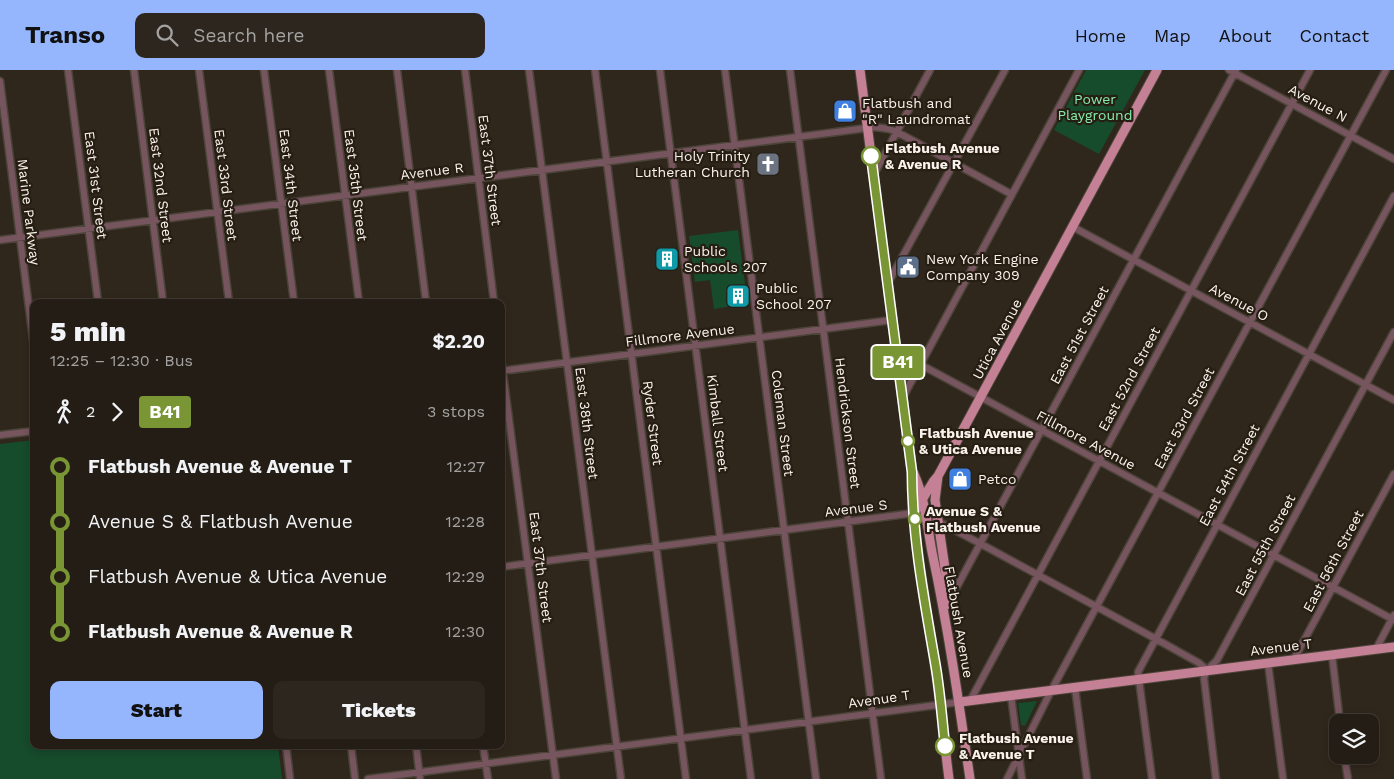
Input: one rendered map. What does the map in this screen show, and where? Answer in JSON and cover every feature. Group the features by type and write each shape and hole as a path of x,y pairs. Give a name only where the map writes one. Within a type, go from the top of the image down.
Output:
{"main road":[{"name":"Flatbush Avenue","path":"860,70 903,398 912,472 914,513 949,779"},
{"name":"Utica Avenue","path":"914,513 938,476 1157,70"},
{"name":"Flatbush Avenue","path":"912,472 918,484 922,500 944,612 960,702 970,778"},
{"path":"938,476 935,500 948,589 944,612"},
{"name":"Avenue T","path":"960,702 1394,647"}],"street":[{"name":"East 31st Street","path":"68,70 98,299"},
{"name":"East 32nd Street","path":"134,70 164,299"},
{"name":"East 33rd Street","path":"199,70 229,299"},
{"name":"East 34th Street","path":"264,70 294,299"},
{"name":"East 35th Street","path":"329,70 359,299"},
{"path":"397,70 426,299"},
{"name":"East 37th Street","path":"465,70 494,299"},
{"name":"East 38th Street","path":"529,70 621,779"},
{"name":"Ryder Street","path":"594,70 686,779"},
{"name":"Kimball Street","path":"660,70 751,779"},
{"name":"Coleman Street","path":"725,70 816,779"},
{"name":"Hendrickson Street","path":"790,70 881,779"},
{"path":"873,175 930,70"},
{"path":"887,284 1005,70"},
{"path":"903,398 1078,70"},
{"name":"East 52nd Street","path":"970,701 1310,70"},
{"name":"East 53rd Street","path":"1007,779 1051,691 1386,70"},
{"name":"Avenue N","path":"1234,71 1394,159"},
{"name":"East 51st Street","path":"944,612 1234,71"},
{"name":"Marine Parkway","path":"0,81 30,316"},
{"path":"868,129 882,128 897,132 1011,194"},
{"name":"Avenue R","path":"0,240 868,129"},
{"name":"East 54th Street","path":"1152,779 1138,672 1394,196"},
{"name":"Avenue O","path":"1073,227 1394,400"},
{"name":"Fillmore Avenue","path":"505,371 892,320"},
{"name":"East 55th Street","path":"1207,670 1217,660 1394,332"},
{"name":"Fillmore Avenue","path":"897,355 981,397 1393,618"},
{"name":"East 37th Street","path":"505,393 556,779"},
{"path":"0,435 30,431"},
{"name":"East 56th Street","path":"1294,659 1394,474"},
{"path":"914,513 938,522 981,544 1156,638 1199,663 1207,670 1204,678 1216,779"},
{"name":"Avenue S","path":"505,566 914,513"},
{"path":"1376,649 1393,618"},
{"path":"1332,655 1339,714"},
{"path":"1268,663 1283,779"},
{"path":"1075,688 1087,779"},
{"path":"1011,696 1022,779"},
{"name":"Avenue T","path":"368,779 420,776 486,763 960,702"},
{"path":"286,749 290,779"},
{"path":"351,749 355,779"},
{"path":"417,749 420,776"},
{"path":"484,749 488,779"},
{"path":"1346,764 1348,779"}],"green space":[{"name":"Power Playground","path":"1086,70 1145,70 1099,154 1054,130"},
{"path":"738,230 745,284 730,286 732,306 714,309 710,280 695,282 689,236"},
{"path":"30,440 30,749 278,749 282,779 0,779 0,444"},
{"path":"1037,701 1025,726 1021,725 1018,703"}],"bus line":[{"name":"B41","path":"871,156 912,472 916,536 942,713 945,746"}],"place":[{"name":"Flatbush and \"R\" Laundromat","path":"845,111"},
{"name":"Flatbush Avenue & Avenue R","path":"871,156"},
{"name":"Holy Trinity Lutheran Church","path":"768,164"},
{"name":"Public Schools 207","path":"667,259"},
{"name":"New York Engine Company 309","path":"908,267"},
{"name":"Public School 207","path":"738,296"},
{"name":"Flatbush Avenue & Utica Avenue","path":"908,441"},
{"name":"Petco","path":"960,479"},
{"name":"Avenue S & Flatbush Avenue","path":"915,519"},
{"name":"Flatbush Avenue & Avenue T","path":"945,746"}]}
